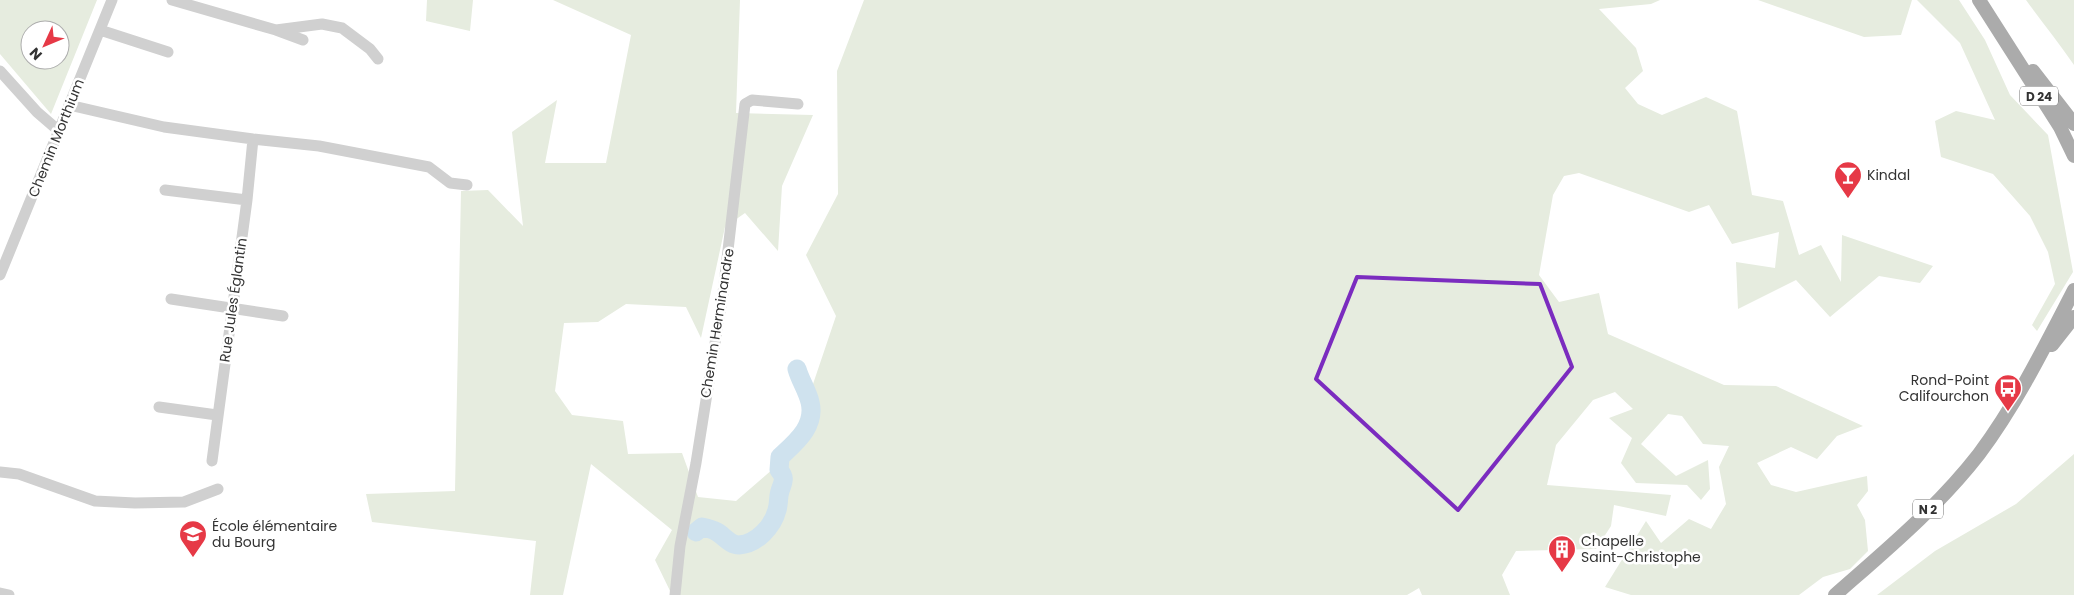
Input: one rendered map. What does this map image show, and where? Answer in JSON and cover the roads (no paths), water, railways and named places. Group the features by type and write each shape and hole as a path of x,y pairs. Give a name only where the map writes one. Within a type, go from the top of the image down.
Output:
{"main road":[{"name":"D 24","path":"1979,0 2060,127 2074,156"},
{"name":"D 24","path":"2003,36 2074,124"},
{"name":"N 2","path":"1835,595 1906,531 1954,484 1993,435 2038,363 2074,290"},
{"name":"N 2","path":"2038,363 2074,317"}],"street":[{"name":"Chemin Morthium","path":"0,275 112,0"},
{"path":"172,0 276,30 303,40"},
{"path":"276,30 322,24 342,28 370,49 378,59"},
{"path":"100,30 168,52"},
{"path":"0,71 37,112 60,131"},
{"name":"Chemin Herminandre","path":"675,595 680,546 696,463 723,293 745,104 752,100 798,104"},
{"path":"69,105 164,127 253,140 319,146 429,167 450,183 467,186"},
{"name":"Rue Jules Églantin","path":"212,461 247,200 253,140"},
{"path":"166,190 247,200"},
{"path":"171,299 283,316"},
{"path":"159,407 217,415"},
{"path":"0,472 19,474 95,501 135,503 184,502 218,489"},
{"path":"0,594 9,595"}],"waterway":[{"path":"696,532 702,527 710,529 733,544 739,545 758,538 772,522 778,508 779,493 783,480 783,475 779,470 780,457 803,433 810,419 810,402 797,369"}],"place":[{"name":"Kindal","path":"1848,199"},
{"name":"Rond-Point Califourchon","path":"2008,412"},
{"name":"École élémentaire du Bourg","path":"193,558"},
{"name":"Chapelle Saint-Christophe","path":"1562,573"}]}
